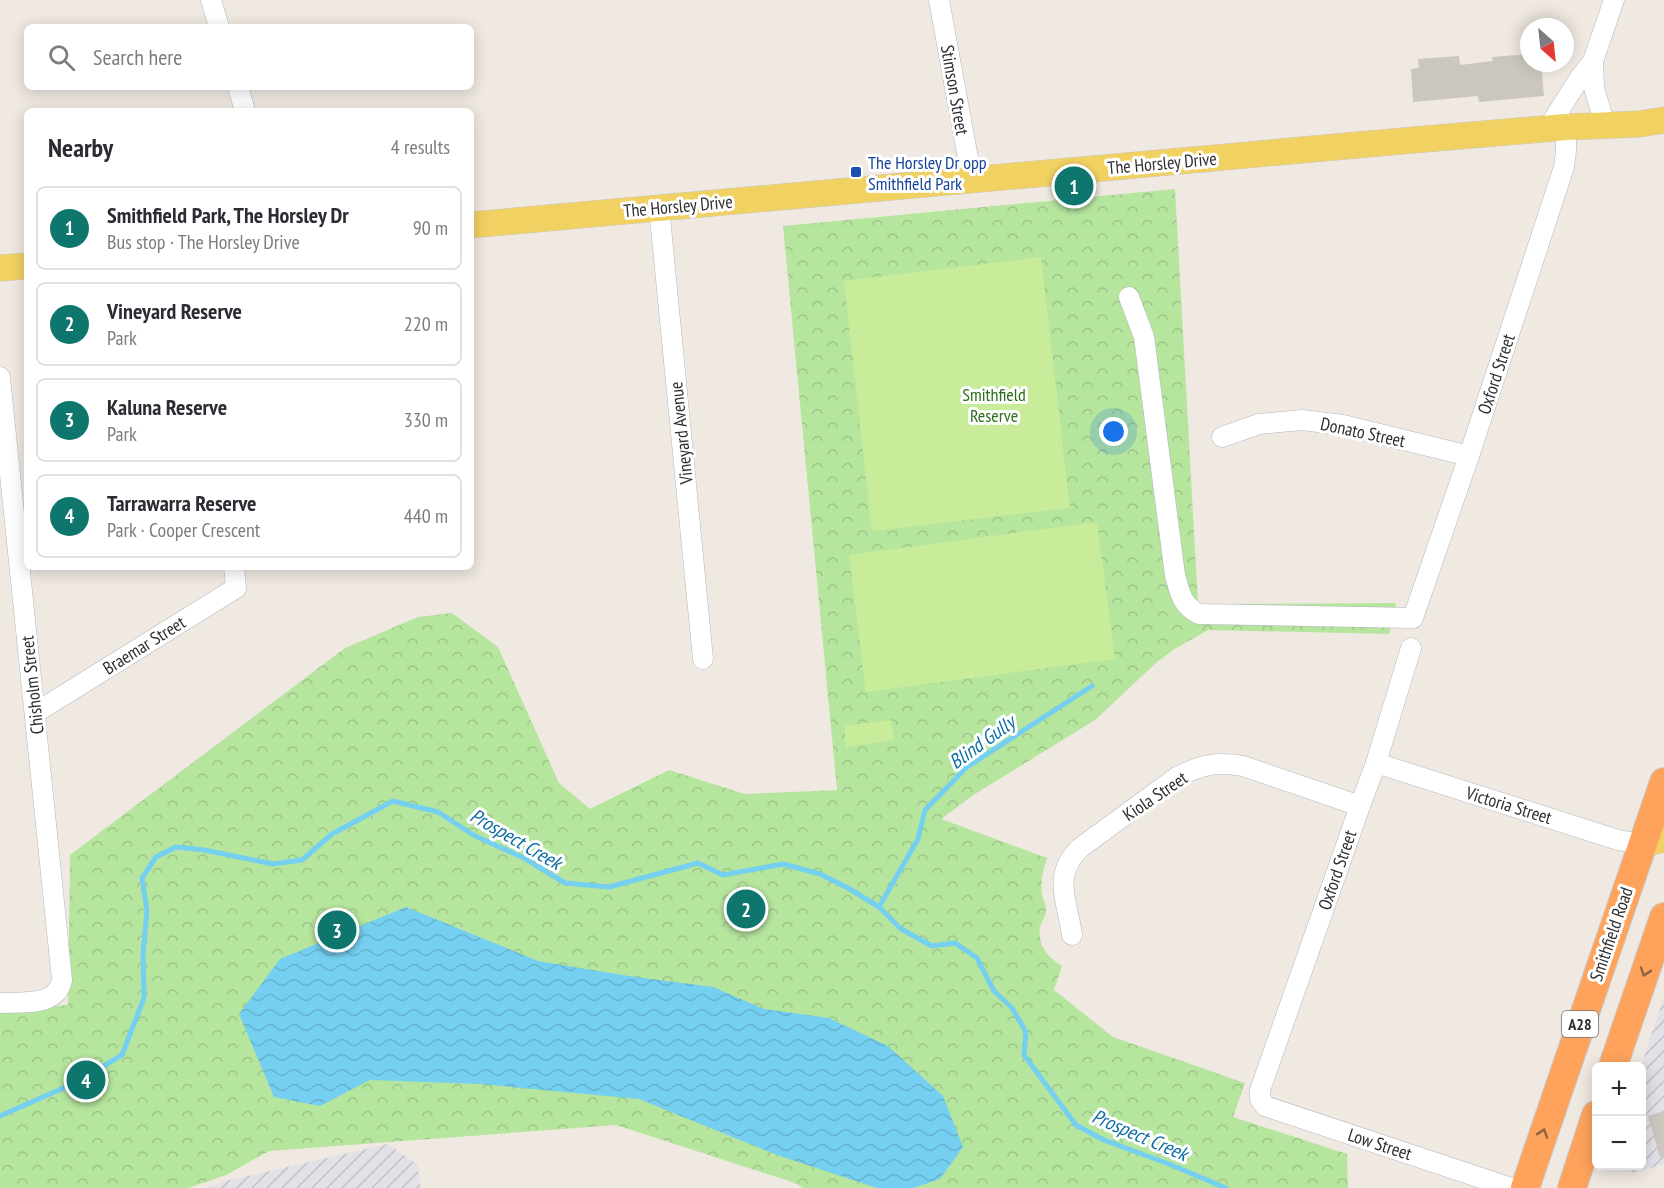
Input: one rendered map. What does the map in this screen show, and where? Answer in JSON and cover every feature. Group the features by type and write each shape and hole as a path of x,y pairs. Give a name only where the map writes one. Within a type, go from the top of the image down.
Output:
{"highway":[{"name":"Smithfield Road","path":"1525,1188 1657,844 1664,782"},
{"name":"A28","path":"1614,1062 1664,917"},
{"path":"1572,1188 1596,1116"}],"main road":[{"name":"The Horsley Drive","path":"474,225 1664,120"},
{"name":"The Horsley Drive","path":"1639,124 1664,127"},
{"path":"0,268 24,266"}],"street":[{"path":"211,0 218,24"},
{"name":"Stimson Street","path":"939,0 972,180"},
{"path":"1557,128 1579,79 1593,61 1614,0"},
{"path":"1593,61 1594,88 1605,125"},
{"path":"239,90 244,108"},
{"name":"Oxford Street","path":"1129,297 1144,337 1175,575 1179,592 1187,608 1199,614 1413,618 1564,167 1566,151 1557,128"},
{"name":"Vineyard Avenue","path":"659,207 703,658"},
{"name":"Chisholm Street","path":"0,377 62,972 58,992 52,997 44,1000 0,1003"},
{"name":"Donato Street","path":"1222,437 1259,424 1302,420 1343,425 1469,456"},
{"name":"Braemar Street","path":"35,713 236,588 234,570"},
{"name":"Oxford Street","path":"1260,1090 1376,763 1411,648"},
{"name":"Kiola Street","path":"1072,935 1062,883 1069,861 1080,848 1186,773 1213,763 1244,766 1360,806"},
{"name":"Victoria Street","path":"1376,763 1618,840 1657,844"},
{"name":"Low Street","path":"1260,1090 1260,1099 1265,1106 1511,1188"}],"shaded area":[{"path":"1664,997 1664,1164 1646,1169 1646,1062 1642,1062"},
{"path":"388,1144 417,1164 421,1188 206,1188 226,1181"},
{"path":"1627,1170 1644,1170 1634,1173"}],"green space":[{"name":"Smithfield Reserve","path":"1175,189 1198,604 1396,603 1389,634 1208,630 1157,662 1095,720 975,794 941,819 1047,858 1041,886 1046,912 1040,927 1040,940 1052,959 1062,966 1054,990 1113,1037 1245,1083 1233,1117 1347,1154 1348,1188 804,1188 792,1182 616,1125 269,1151 226,1175 188,1188 0,1188 0,1010 68,1005 70,855 345,648 418,617 452,613 498,647 559,783 590,809 669,770 745,794 837,790 783,226"},
{"name":"Smithfield Reserve","path":"1041,257 1070,508 872,531 844,281"},
{"path":"1097,522 1115,659 866,692 849,555"},
{"path":"891,720 894,740 846,747 844,726"}],"water":[{"path":"406,907 538,961 713,987 764,1009 829,1018 888,1046 943,1096 963,1147 940,1179 913,1188 877,1188 777,1155 639,1099 480,1084 370,1080 320,1106 274,1097 239,1014 280,959"}],"building":[{"path":"1520,55 1520,72 1542,72 1544,96 1479,102 1478,96 1413,102 1411,69 1419,68 1418,59 1459,56 1460,65 1493,61 1492,57"},
{"path":"1664,1111 1664,1156 1660,1157 1648,1116"}],"waterway":[{"name":"Blind Gully","path":"879,907 918,839 925,810 967,767 1092,686"},
{"name":"Prospect Creek","path":"0,1116 75,1083 122,1055 144,998 143,954 147,911 142,878 156,857 176,847 204,850 273,864 302,860 332,834 393,801 438,812 475,836 524,858 565,883 609,887 698,863 723,875 783,864 820,874 879,907 901,929 932,946 955,943 977,958 994,991 1012,1008 1026,1032 1024,1055 1076,1125 1104,1140 1226,1188"}],"place":[{"name":"The Horsley Dr opp Smithfield Park","path":"856,172"},
{"name":"Smithfield Park, The Horsley Dr","path":"1074,186"},
{"name":"Vineyard Reserve","path":"746,909"},
{"name":"Kaluna Reserve","path":"337,930"},
{"name":"Tarrawarra Reserve","path":"86,1080"}]}
